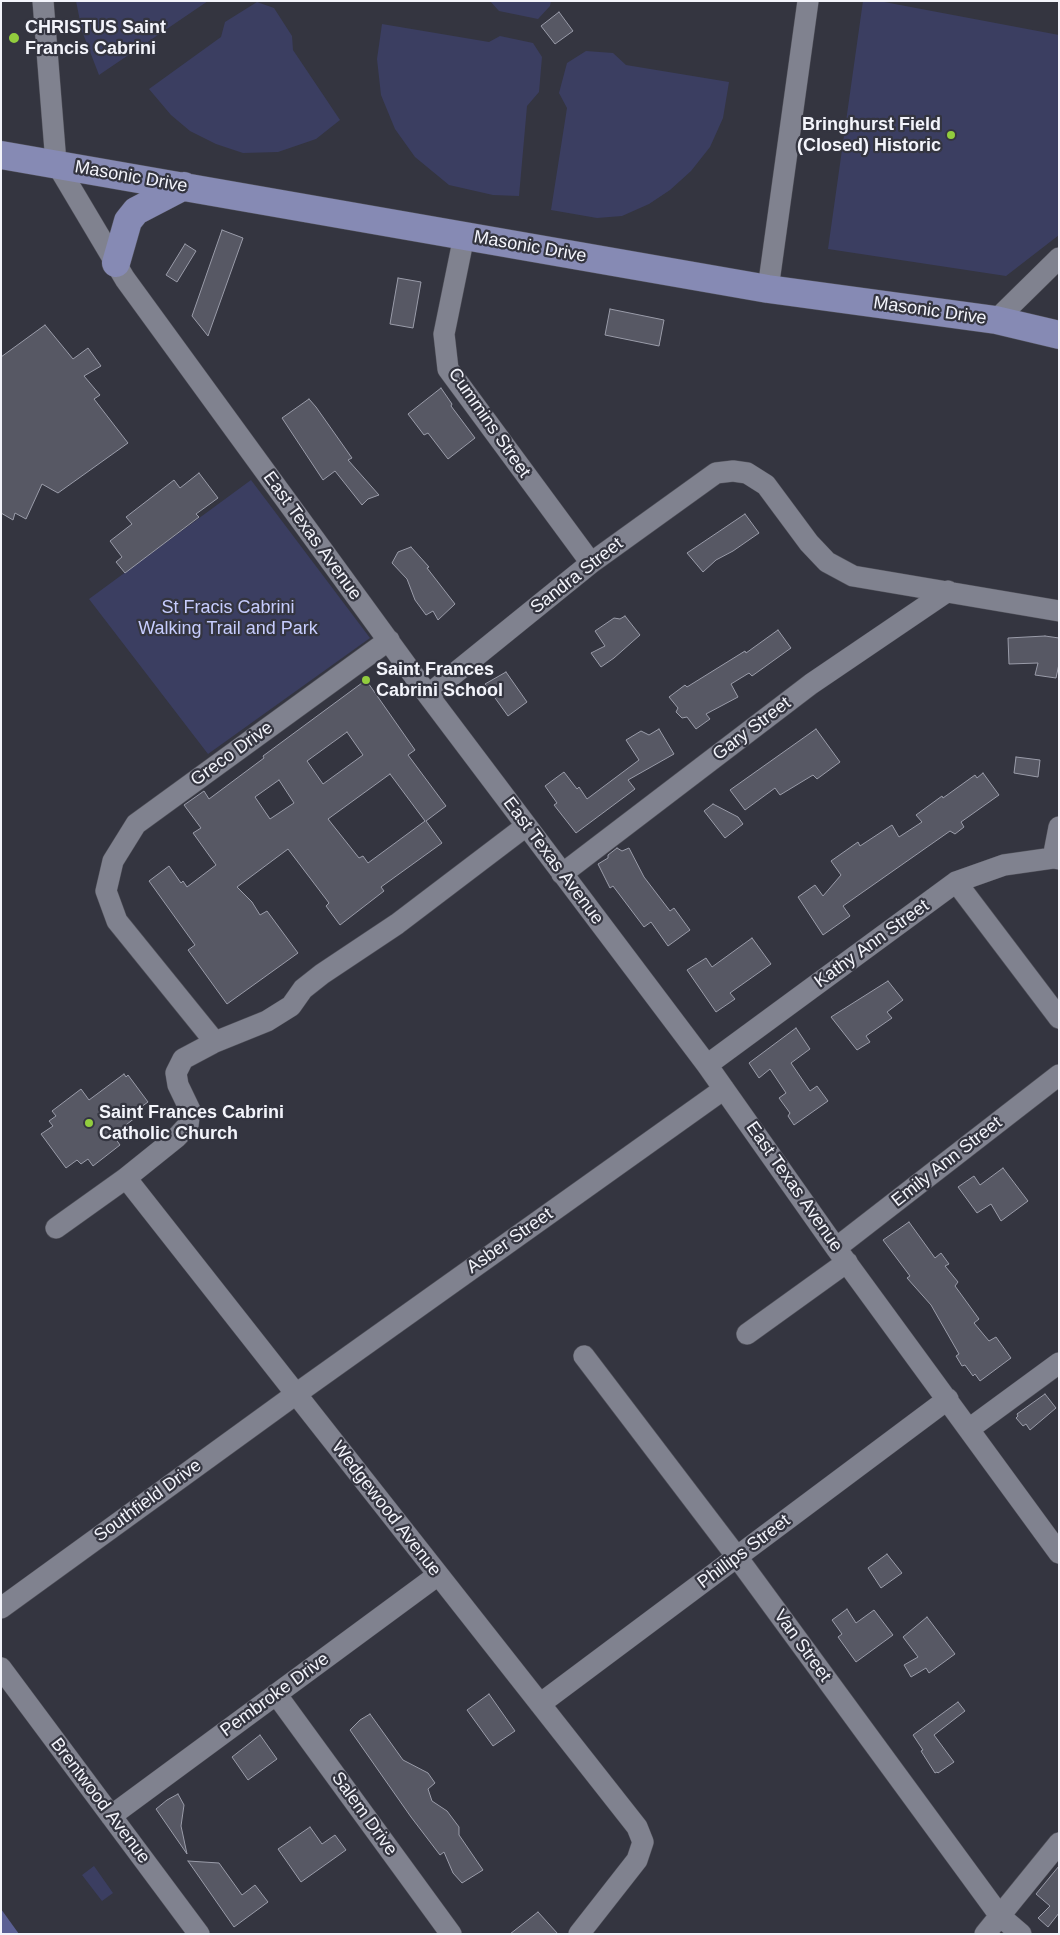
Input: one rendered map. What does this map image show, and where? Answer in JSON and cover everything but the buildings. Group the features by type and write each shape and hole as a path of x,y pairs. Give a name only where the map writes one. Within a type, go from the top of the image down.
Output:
{"main road":[{"name":"Masonic Drive","path":"1,155 768,289 996,320 1059,335"},
{"path":"116,263 128,221 136,211 184,186"}],"street":[{"path":"42,1 56,164"},
{"path":"768,289 808,1"},
{"name":"East Texas Avenue","path":"56,164 135,293 428,695 707,1065 841,1255 1059,1553"},
{"name":"Cummins Street","path":"464,236 444,334 448,369 591,563"},
{"path":"996,320 1059,258"},
{"name":"Sandra Street","path":"428,695 591,563 716,473 733,471 747,473 766,484 809,543 827,562 853,576 948,591"},
{"path":"948,591 1059,611"},
{"name":"Gary Street","path":"562,874 811,684 948,591"},
{"name":"Greco Drive","path":"214,1042 117,921 106,891 113,860 136,824 389,640"},
{"path":"56,1228 126,1178 177,1138 188,1125 190,1110 178,1085 176,1073 183,1059 214,1042 266,1021 291,1006 303,989 322,974 404,919 526,826"},
{"path":"1056,859 1059,826"},
{"name":"Kathy Ann Street","path":"707,1065 956,882 1004,865 1056,859"},
{"path":"956,882 1059,1018"},
{"name":"Emily Ann Street","path":"841,1255 1059,1075"},
{"name":"Asber Street","path":"296,1394 724,1089"},
{"name":"Wedgewood Avenue","path":"126,1178 637,1827 643,1842 637,1860 579,1934"},
{"path":"747,1334 841,1255"},
{"name":"Van Street","path":"584,1356 737,1557 1000,1916 1021,1934"},
{"path":"969,1429 1059,1363"},
{"name":"Southfield Drive","path":"1,1608 296,1394"},
{"name":"Phillips Street","path":"540,1704 948,1399"},
{"name":"Pembroke Drive","path":"111,1816 438,1575"},
{"name":"Brentwood Avenue","path":"1,1668 199,1934"},
{"name":"Salem Drive","path":"276,1694 451,1934"},
{"path":"985,1934 1059,1843"}],"green space":[{"path":"76,1 208,1 99,75 82,31"},
{"path":"490,1 551,1 550,6 538,19 499,11"},
{"name":"Bringhurst Field (Closed) Historic","path":"863,1 879,1 1059,35 1059,235 1006,276 828,249"},
{"path":"257,2 274,8 292,36 293,50 340,120 316,139 278,152 243,153 216,144 190,131 171,115 149,89 221,37 225,22"},
{"path":"382,24 489,42 500,36 533,43 542,57 539,92 527,106 519,196 493,195 449,185 415,157 395,129 381,95 377,59"},
{"path":"586,51 613,53 626,65 729,82 723,118 710,147 691,171 670,190 649,204 622,216 597,218 551,210 567,108 559,93 567,63"},
{"name":"St Fracis Cabrini Walking Trail and Park","path":"251,480 370,638 208,754 89,599"},
{"path":"94,1866 113,1893 102,1901 82,1875"}],"shaded area":[{"path":"1,1909 19,1934 1,1934"}],"place":[{"name":"CHRISTUS Saint Francis Cabrini","path":"14,38"},
{"name":"Bringhurst Field (Closed) Historic","path":"951,135"},
{"name":"Saint Frances Cabrini School","path":"366,680"},
{"name":"Saint Frances Cabrini Catholic Church","path":"89,1123"}]}
